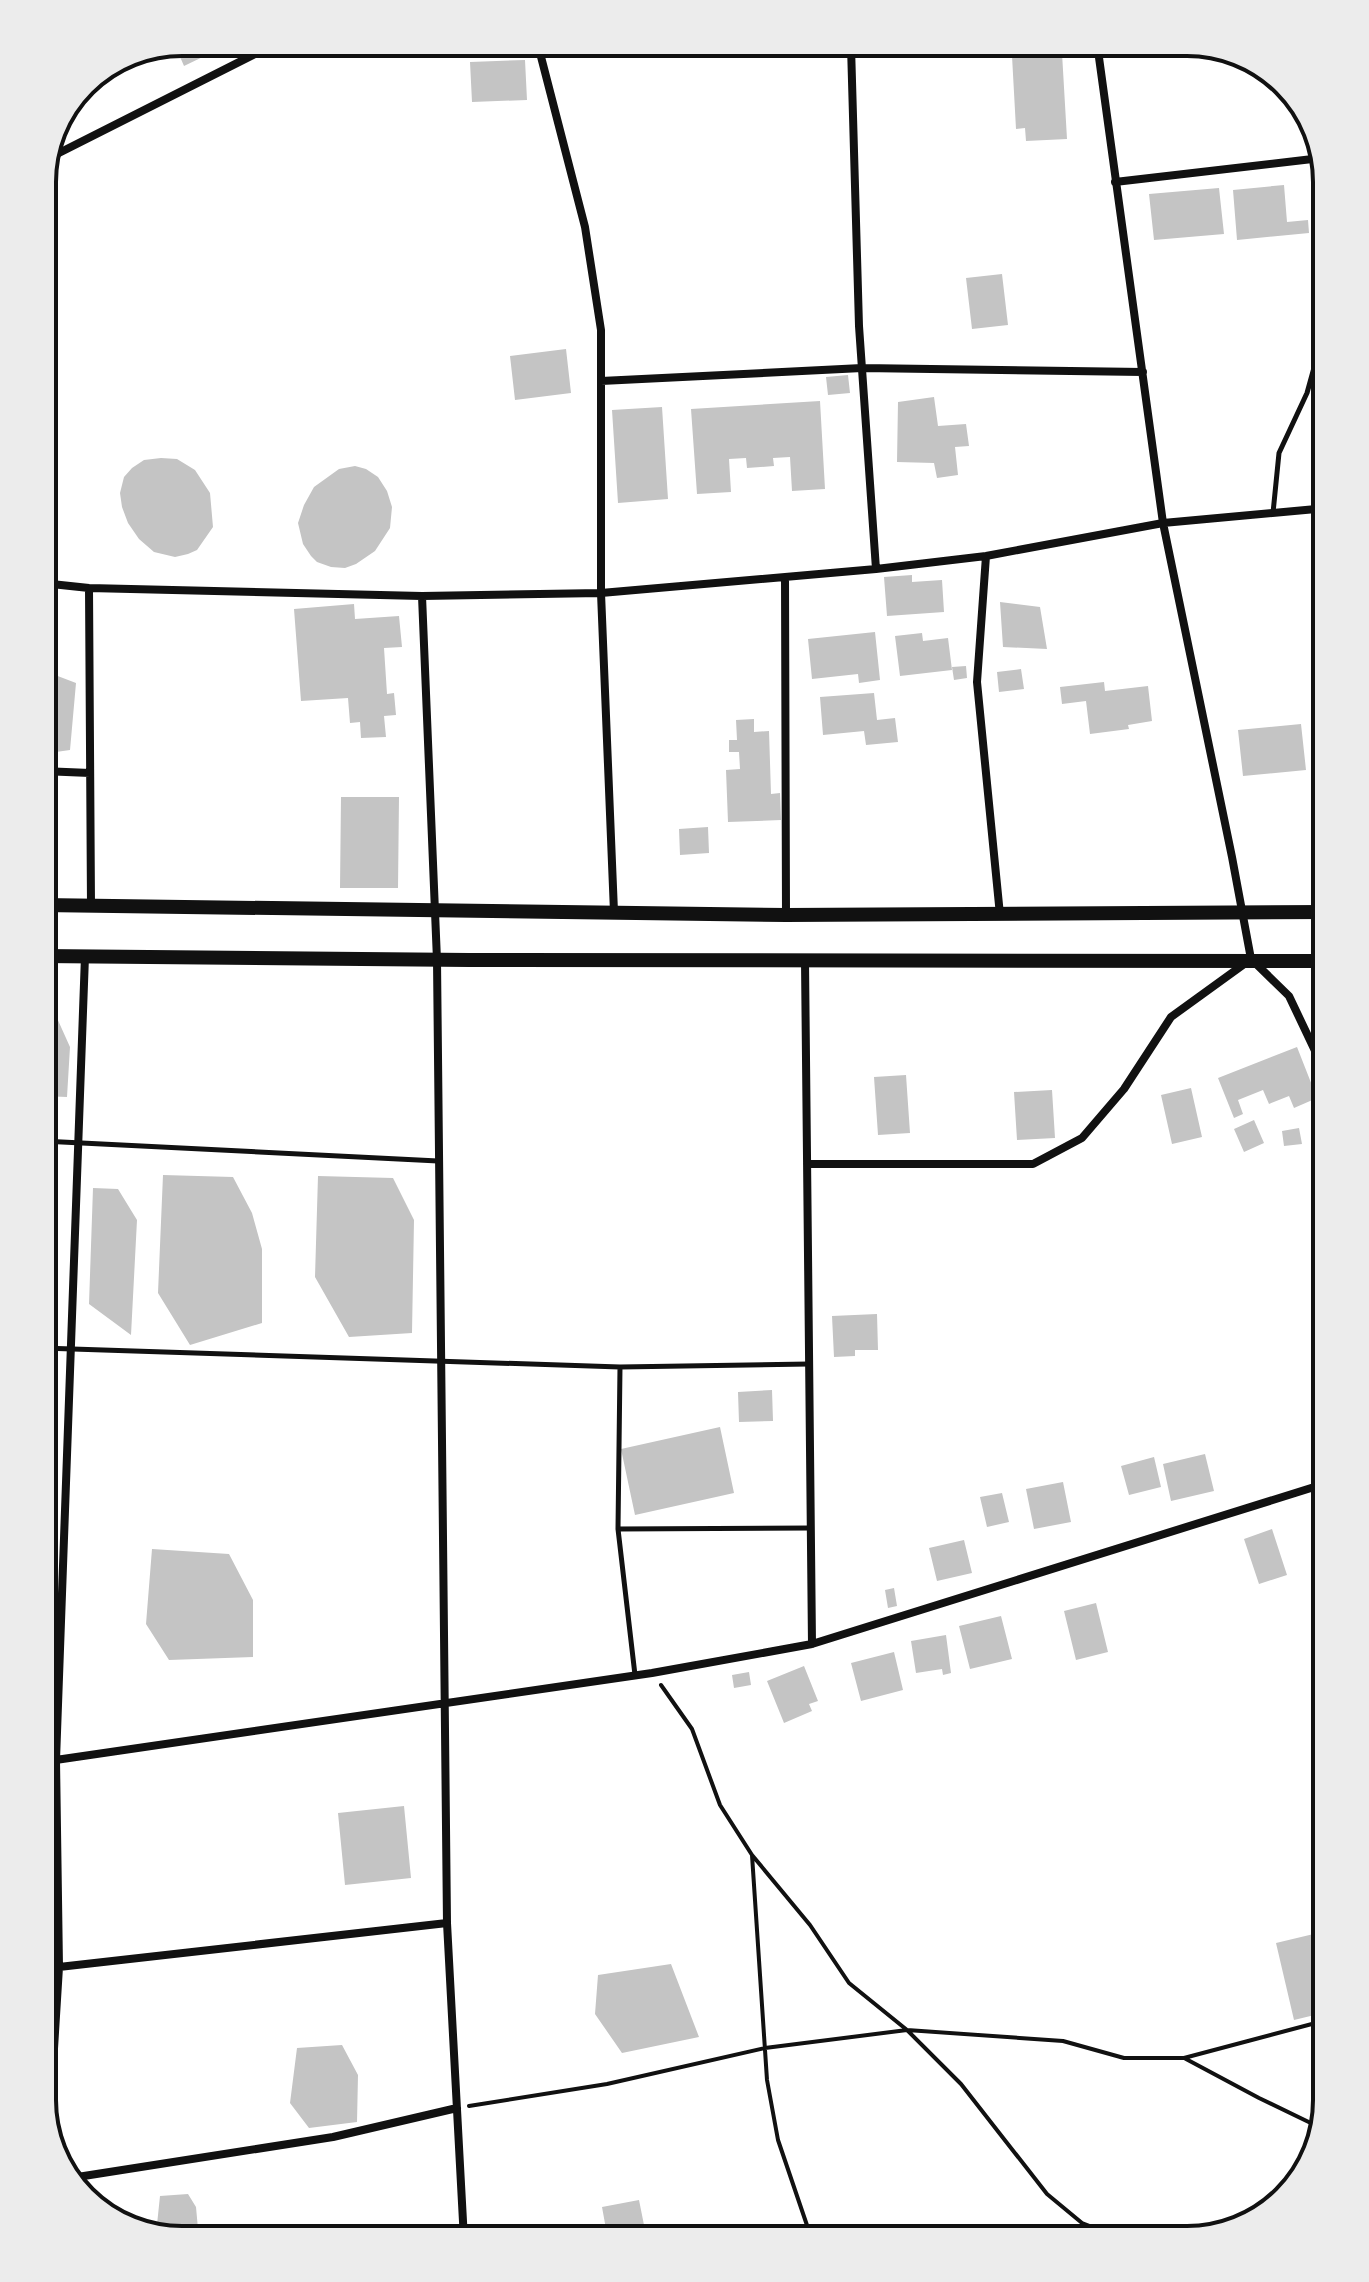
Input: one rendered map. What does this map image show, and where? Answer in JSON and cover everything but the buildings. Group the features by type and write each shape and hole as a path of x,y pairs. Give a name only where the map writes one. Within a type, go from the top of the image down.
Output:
{"main road":[{"path":"56,905 786,915 1313,912"},
{"path":"56,956 437,960 1313,961"}],"street":[{"path":"59,153 251,56"},
{"path":"541,56 585,227 601,330 601,593 614,912"},
{"path":"851,56 862,368 876,569"},
{"path":"1099,56 1163,523 1232,857 1240,913 1251,959 1289,996 1313,1047"},
{"path":"1115,182 1311,158"},
{"path":"601,381 862,368 1143,372"},
{"path":"56,584 89,588 422,596 601,593 876,569 986,556 1163,523 1313,509"},
{"path":"986,556 977,682 1000,915"},
{"path":"785,578 786,915"},
{"path":"89,588 91,905"},
{"path":"422,596 437,960 447,1923 463,2226"},
{"path":"56,772 90,773"},
{"path":"56,2016 59,1967 56,1760 85,956"},
{"path":"807,1164 1033,1164 1082,1138 1124,1089 1171,1017 1251,959"},
{"path":"805,961 812,1644"},
{"path":"56,1760 652,1673 812,1644 1313,1487"},
{"path":"59,1967 447,1923"},
{"path":"82,2176 333,2137 457,2108"}],"lane":[{"path":"1273,513 1279,453 1307,393 1313,371"},
{"path":"56,1141 438,1161"},
{"path":"56,1348 620,1367 809,1364"},
{"path":"620,1367 618,1529 635,1675"},
{"path":"618,1529 811,1528"}],"path":[{"path":"652,1673 692,1729 720,1805 752,1855 810,1925 849,1983 907,2030 961,2084 1047,2194 1090,2226"},
{"path":"752,1855 767,2080 778,2140 807,2226"},
{"path":"457,2108 607,2084 765,2048 907,2030 1063,2041 1124,2058 1184,2058 1313,2024"},
{"path":"1184,2058 1311,2123"}]}
